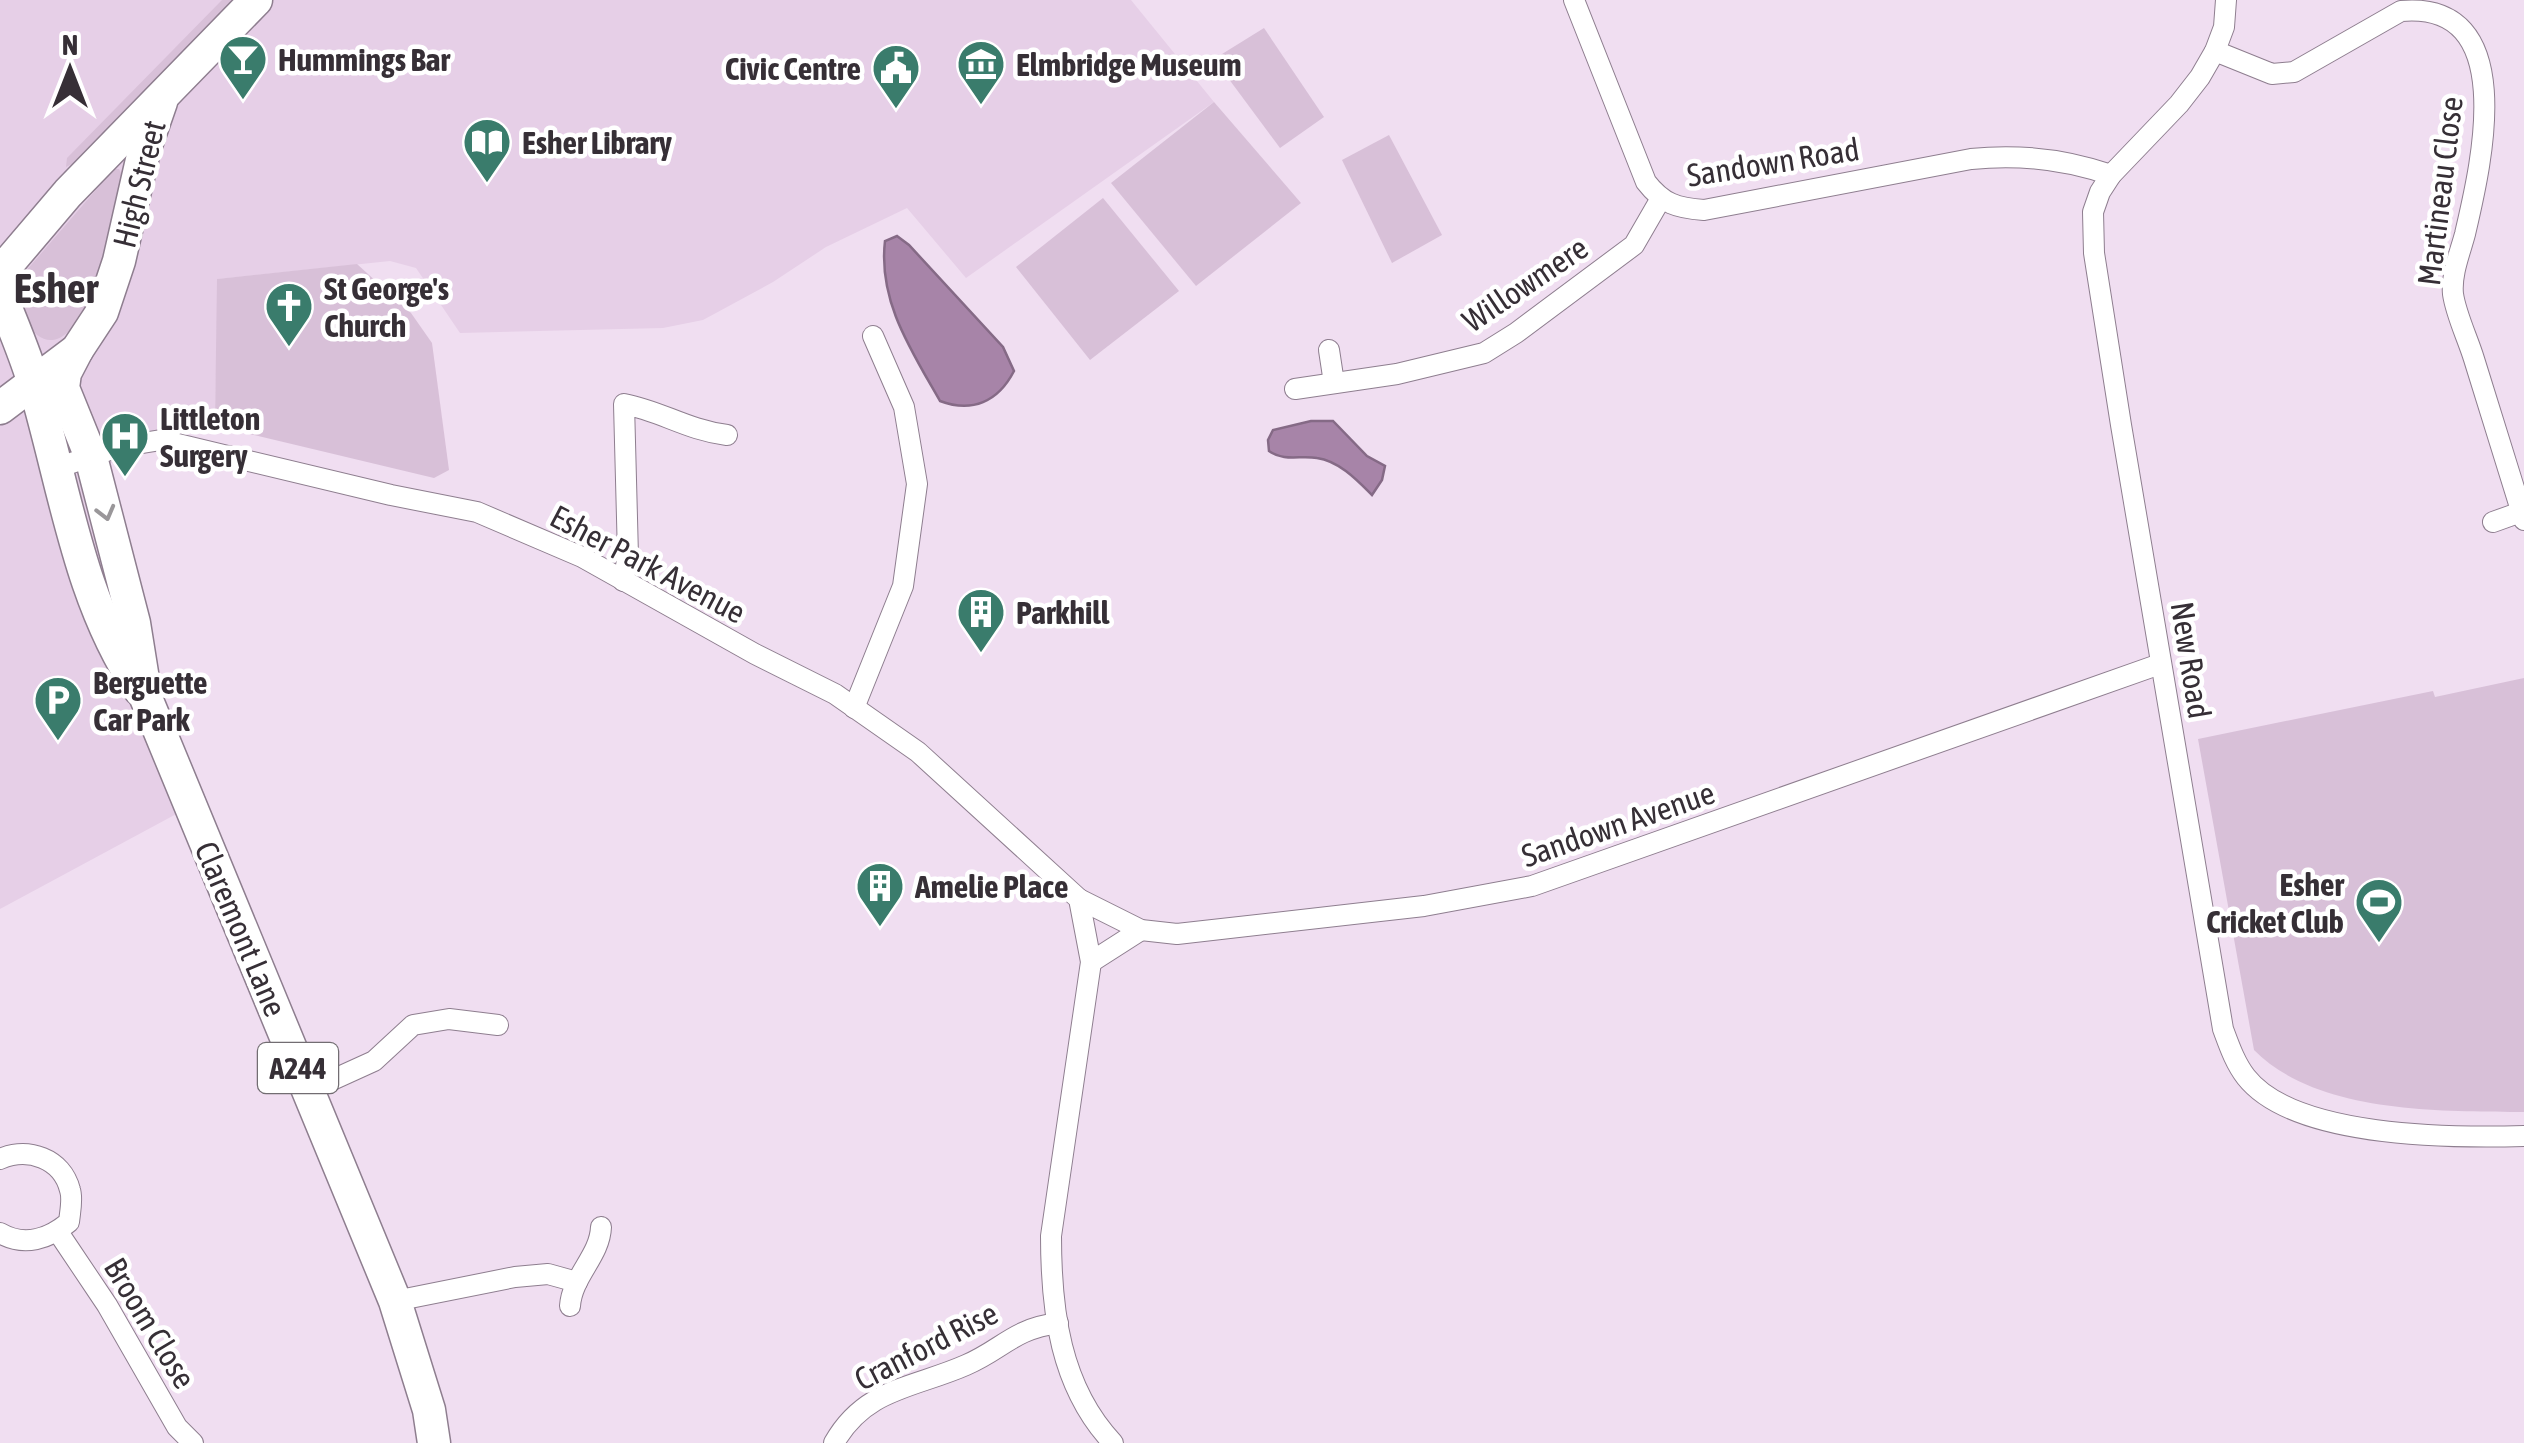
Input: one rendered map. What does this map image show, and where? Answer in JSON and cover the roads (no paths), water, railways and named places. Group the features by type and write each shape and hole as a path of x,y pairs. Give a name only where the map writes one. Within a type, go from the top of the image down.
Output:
{"main road":[{"name":"High Street","path":"0,273 68,193 256,0"},
{"name":"High Street","path":"0,408 77,350 102,312 110,294 144,151 164,93"},
{"name":"Claremont Lane","path":"0,293 34,382 84,569 107,633 119,659 146,698 395,1301 429,1410 434,1443"},
{"name":"Claremont Lane","path":"77,350 65,373 64,388 91,456 134,623 146,698"}],"street":[{"name":"Sandown Road","path":"1574,0 1646,182 1660,200 1679,208 1704,210 1970,159 2008,156 2081,164 2111,175"},
{"name":"New Road","path":"2226,0 2224,26 2216,51 2180,104 2111,175 2094,212 2094,253 2223,1028 2247,1078 2268,1096 2291,1108 2345,1125 2406,1133 2524,1136"},
{"name":"Martineau Close","path":"2216,51 2272,74 2294,72 2401,11 2416,8 2435,9 2458,20 2470,33 2480,56 2485,94 2479,159 2453,293 2523,516 2494,522"},
{"name":"Willowmere","path":"1296,389 1397,374 1484,354 1634,245 1660,200"},
{"path":"854,708 903,586 917,484 904,407 873,336"},
{"path":"1329,350 1334,383"},
{"path":"624,581 628,556 623,395 698,432 727,435"},
{"name":"Esher Park Avenue","path":"57,468 146,442 175,442 391,495 459,507 582,558 835,694 918,752 1078,899"},
{"name":"Sandown Avenue","path":"1078,899 1141,930 1177,934 1507,893 1788,798 2160,664"},
{"path":"1078,899 1090,962 1050,1236 1064,1357 1087,1410 1113,1443"},
{"path":"1090,962 1141,930"},
{"path":"308,1091 374,1061 412,1025 449,1018 498,1025"},
{"path":"0,1159 21,1152 38,1155 62,1174 71,1192 69,1222 58,1232 38,1240 11,1240 0,1233"},
{"path":"570,1306 577,1282 601,1241 601,1227"},
{"name":"Broom Close","path":"58,1232 107,1305 177,1426 192,1443"},
{"path":"395,1301 515,1277 548,1274 577,1282"},
{"name":"Cranford Rise","path":"834,1443 862,1409 884,1395 968,1364 1010,1336 1034,1326 1058,1324"}],"place":[{"name":"Hummings Bar","path":"243,102"},
{"name":"Elmbridge Museum","path":"981,106"},
{"name":"Civic Centre","path":"896,110"},
{"name":"Esher Library","path":"487,184"},
{"name":"St George's Church","path":"289,348"},
{"name":"Littleton Surgery","path":"125,478"},
{"name":"Parkhill","path":"981,654"},
{"name":"Berguette Car Park","path":"58,742"},
{"name":"Amelie Place","path":"880,928"},
{"name":"Esher Cricket Club","path":"2379,944"}],"district":[{"name":"Esher","path":"56,288"}]}
